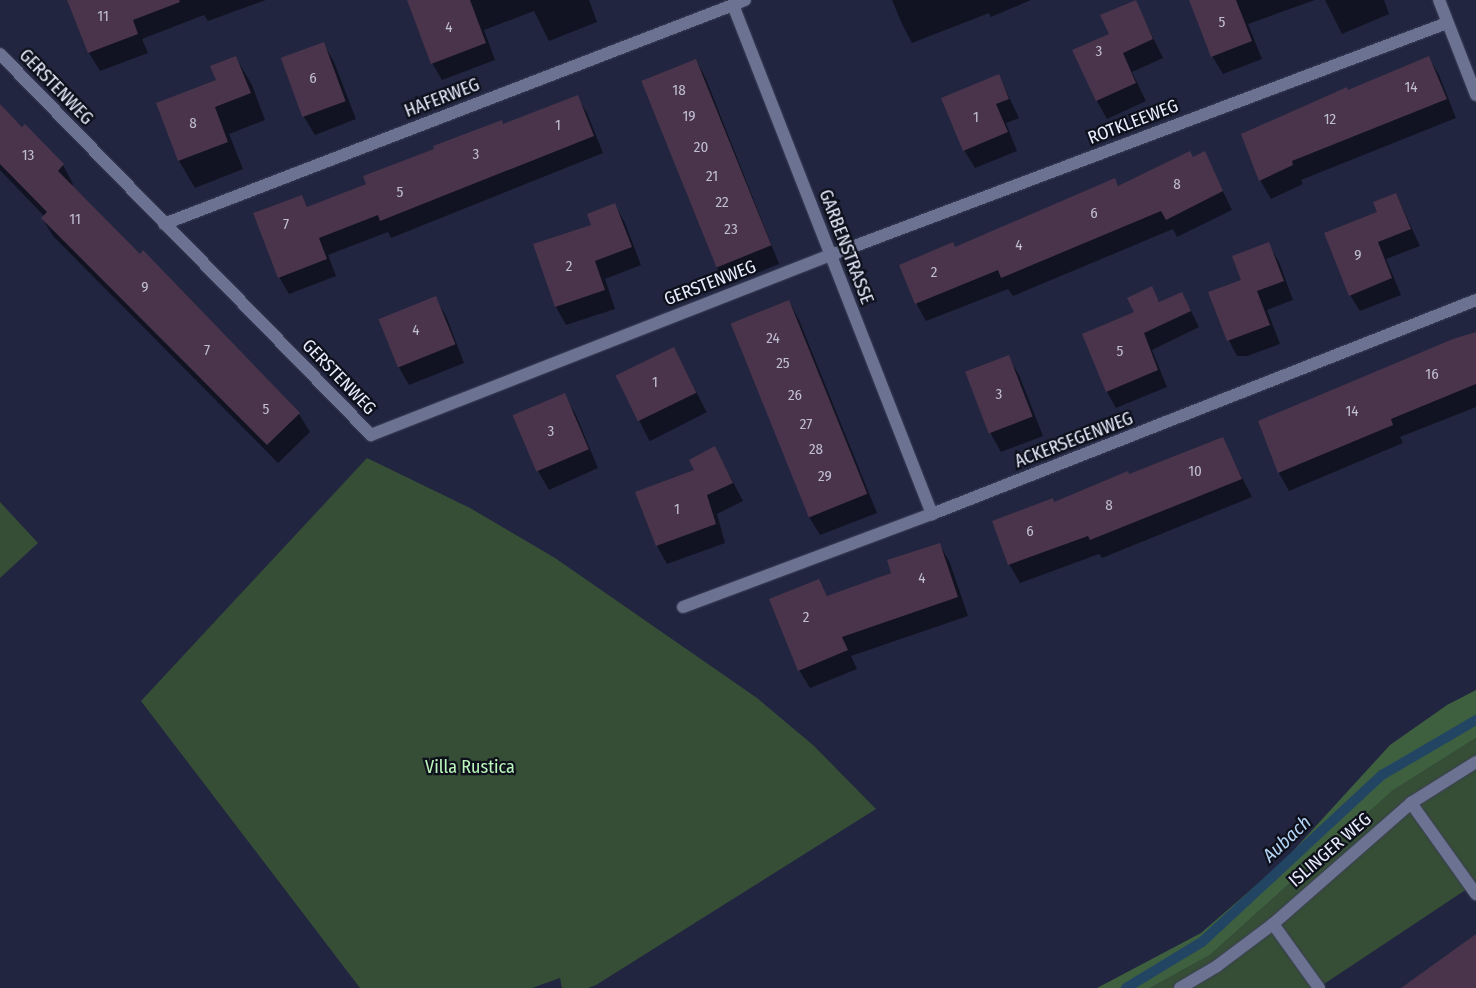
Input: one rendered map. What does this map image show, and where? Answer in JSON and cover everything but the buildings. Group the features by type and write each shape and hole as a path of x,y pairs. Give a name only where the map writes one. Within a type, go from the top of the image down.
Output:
{"street":[{"path":"733,5 746,0"},
{"path":"1439,0 1476,95"},
{"name":"HAFERWEG","path":"164,224 733,5"},
{"name":"GARBENSTRASSE","path":"733,5 932,514"},
{"name":"ROTKLEEWEG","path":"831,255 1447,23"},
{"name":"GERSTENWEG","path":"0,54 371,435 831,255"},
{"name":"ACKERSEGENWEG","path":"683,607 932,514 1476,300"},
{"name":"ISLINGER WEG","path":"1180,988 1217,966 1273,924 1411,803 1476,762"},
{"path":"1411,803 1476,894"},
{"path":"1273,924 1319,988"}],"green space":[{"name":"Villa Rustica","path":"367,458 470,508 555,558 757,698 813,745 876,809 596,985 588,988 562,988 560,978 532,988 360,988 141,701"},
{"path":"0,502 38,543 0,578"},
{"path":"1476,690 1476,738 1392,791 1210,955 1150,988 1097,988 1201,933 1283,862 1390,745 1447,705"},
{"path":"1476,738 1476,883 1318,988 1150,988 1210,955 1392,791"}],"waterway":[{"name":"Aubach","path":"1126,988 1202,942 1382,775 1476,720"}]}
